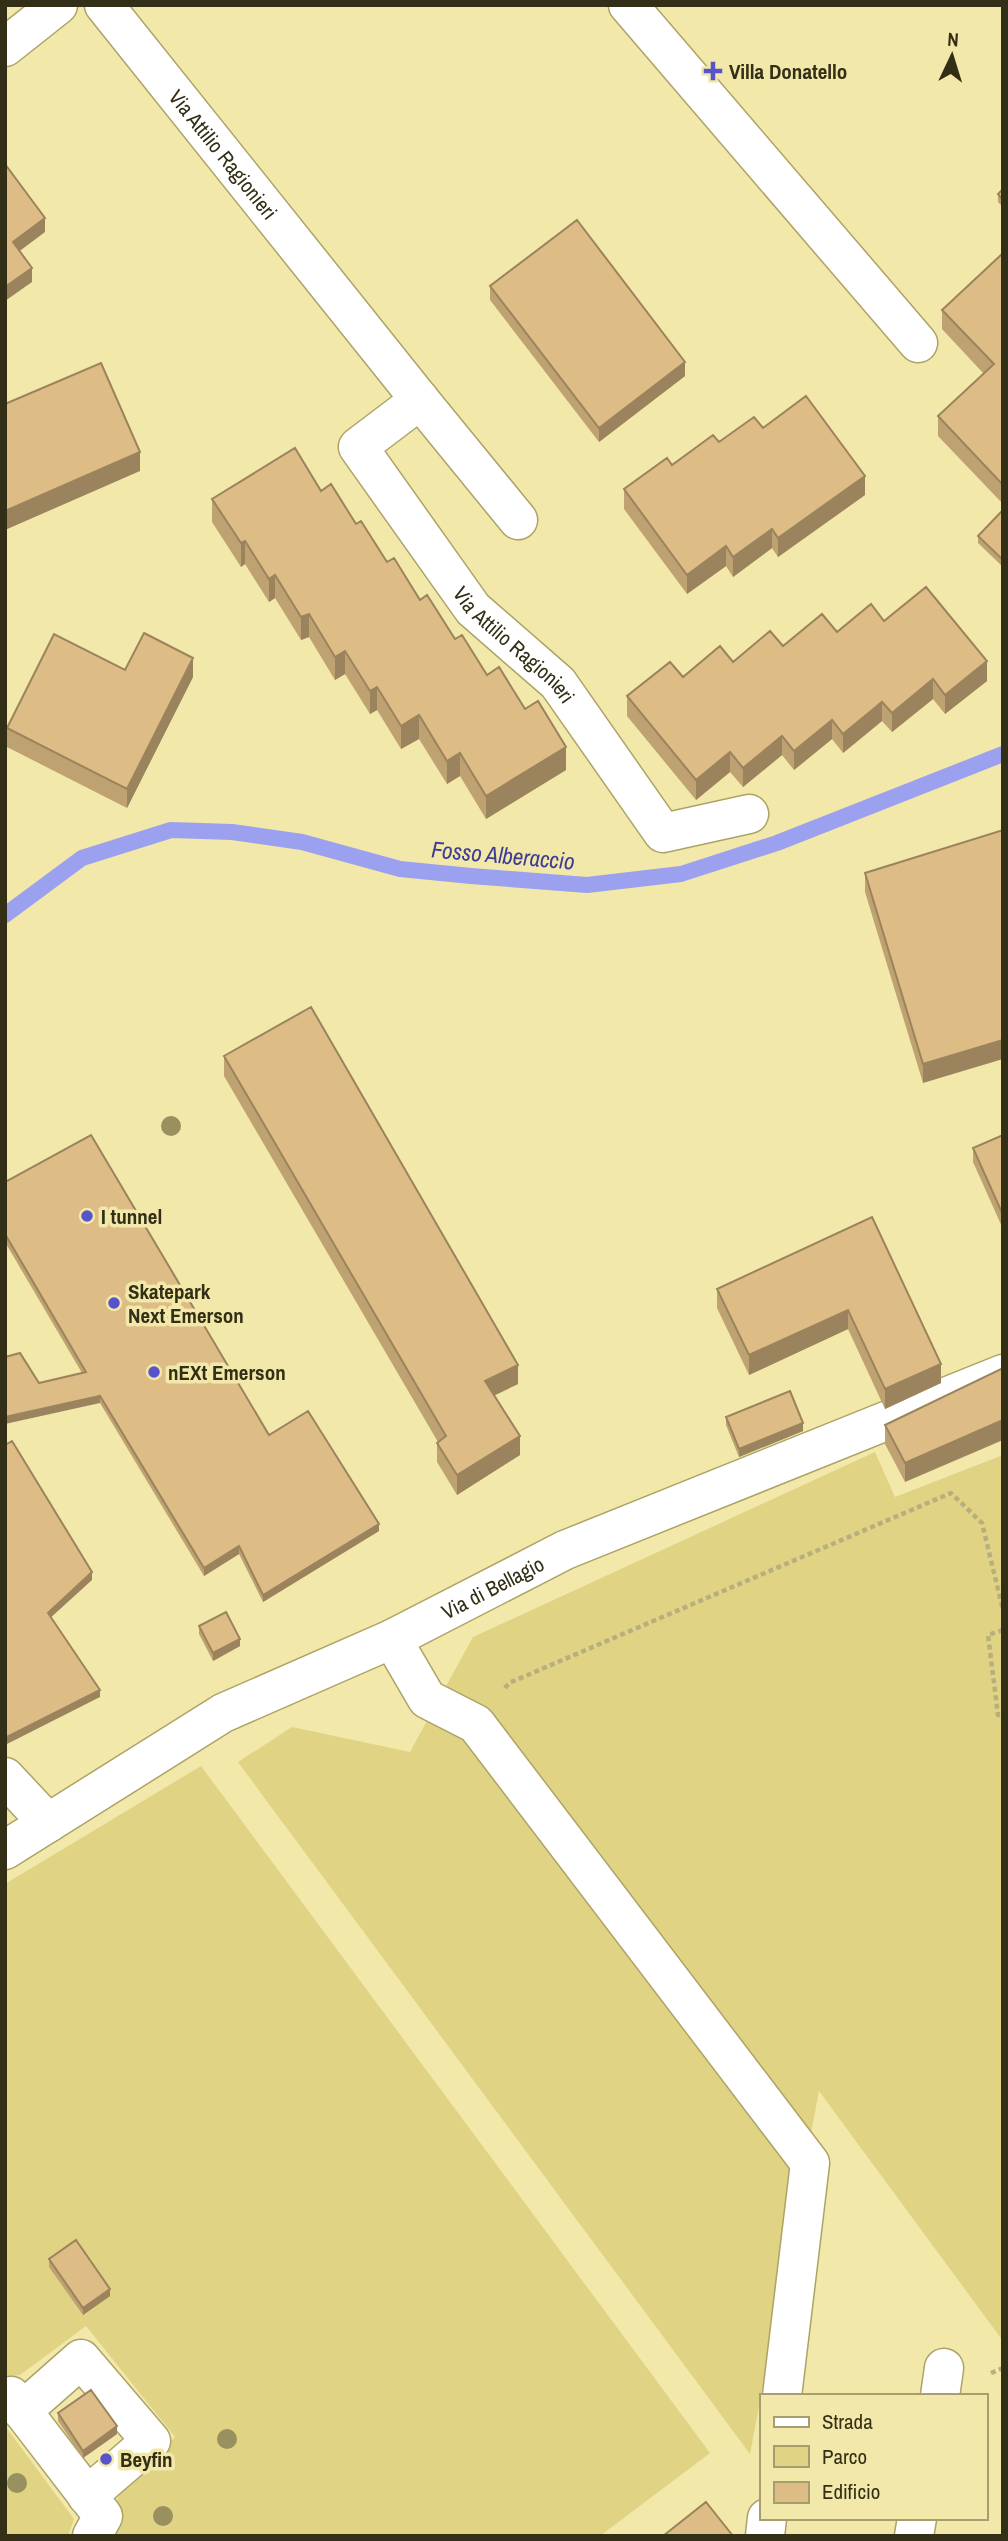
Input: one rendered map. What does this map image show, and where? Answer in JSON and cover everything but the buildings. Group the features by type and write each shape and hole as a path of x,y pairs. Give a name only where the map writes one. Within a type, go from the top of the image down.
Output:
{"street":[{"path":"5,47 58,5"},
{"name":"Via Attilio Ragionieri","path":"104,5 518,520"},
{"path":"628,5 918,343"},
{"name":"Via Attilio Ragionieri","path":"420,400 358,447 473,609 558,683 663,833 749,814"},
{"name":"Via di Bellagio","path":"5,1850 223,1713 392,1639 565,1550 1003,1374"},
{"path":"392,1639 428,1699 476,1724 810,2163 782,2394"},
{"path":"5,1777 48,1823"},
{"path":"87,2496 151,2441 81,2359 14,2404 87,2496 103,2516 92,2536"}],"path":[{"path":"476,1724 509,1683 951,1493 982,1523 1003,1610"},
{"path":"1003,1630 988,1635 998,1715 1003,1716"}],"green space":[{"path":"875,1452 895,1497 1003,1455 1003,2341 819,2091 750,2454 238,1762 292,1727 410,1752 473,1637"},
{"path":"201,1766 710,2453 600,2536 101,2536 120,2493 175,2437 86,2326 20,2375 5,2377 5,1884"},
{"path":"5,2426 74,2519 68,2536 5,2536"}],"waterway":[{"name":"Fosso Alberaccio","path":"5,915 82,858 171,830 232,832 302,842 400,869 471,876 587,885 681,874 777,843 1003,754"}],"place":[{"name":"Villa Donatello","path":"713,71"},
{"name":"I tunnel","path":"87,1216"},
{"name":"Skatepark Next Emerson","path":"114,1303"},
{"name":"nEXt Emerson","path":"154,1372"},
{"name":"Beyfin","path":"106,2459"}]}
